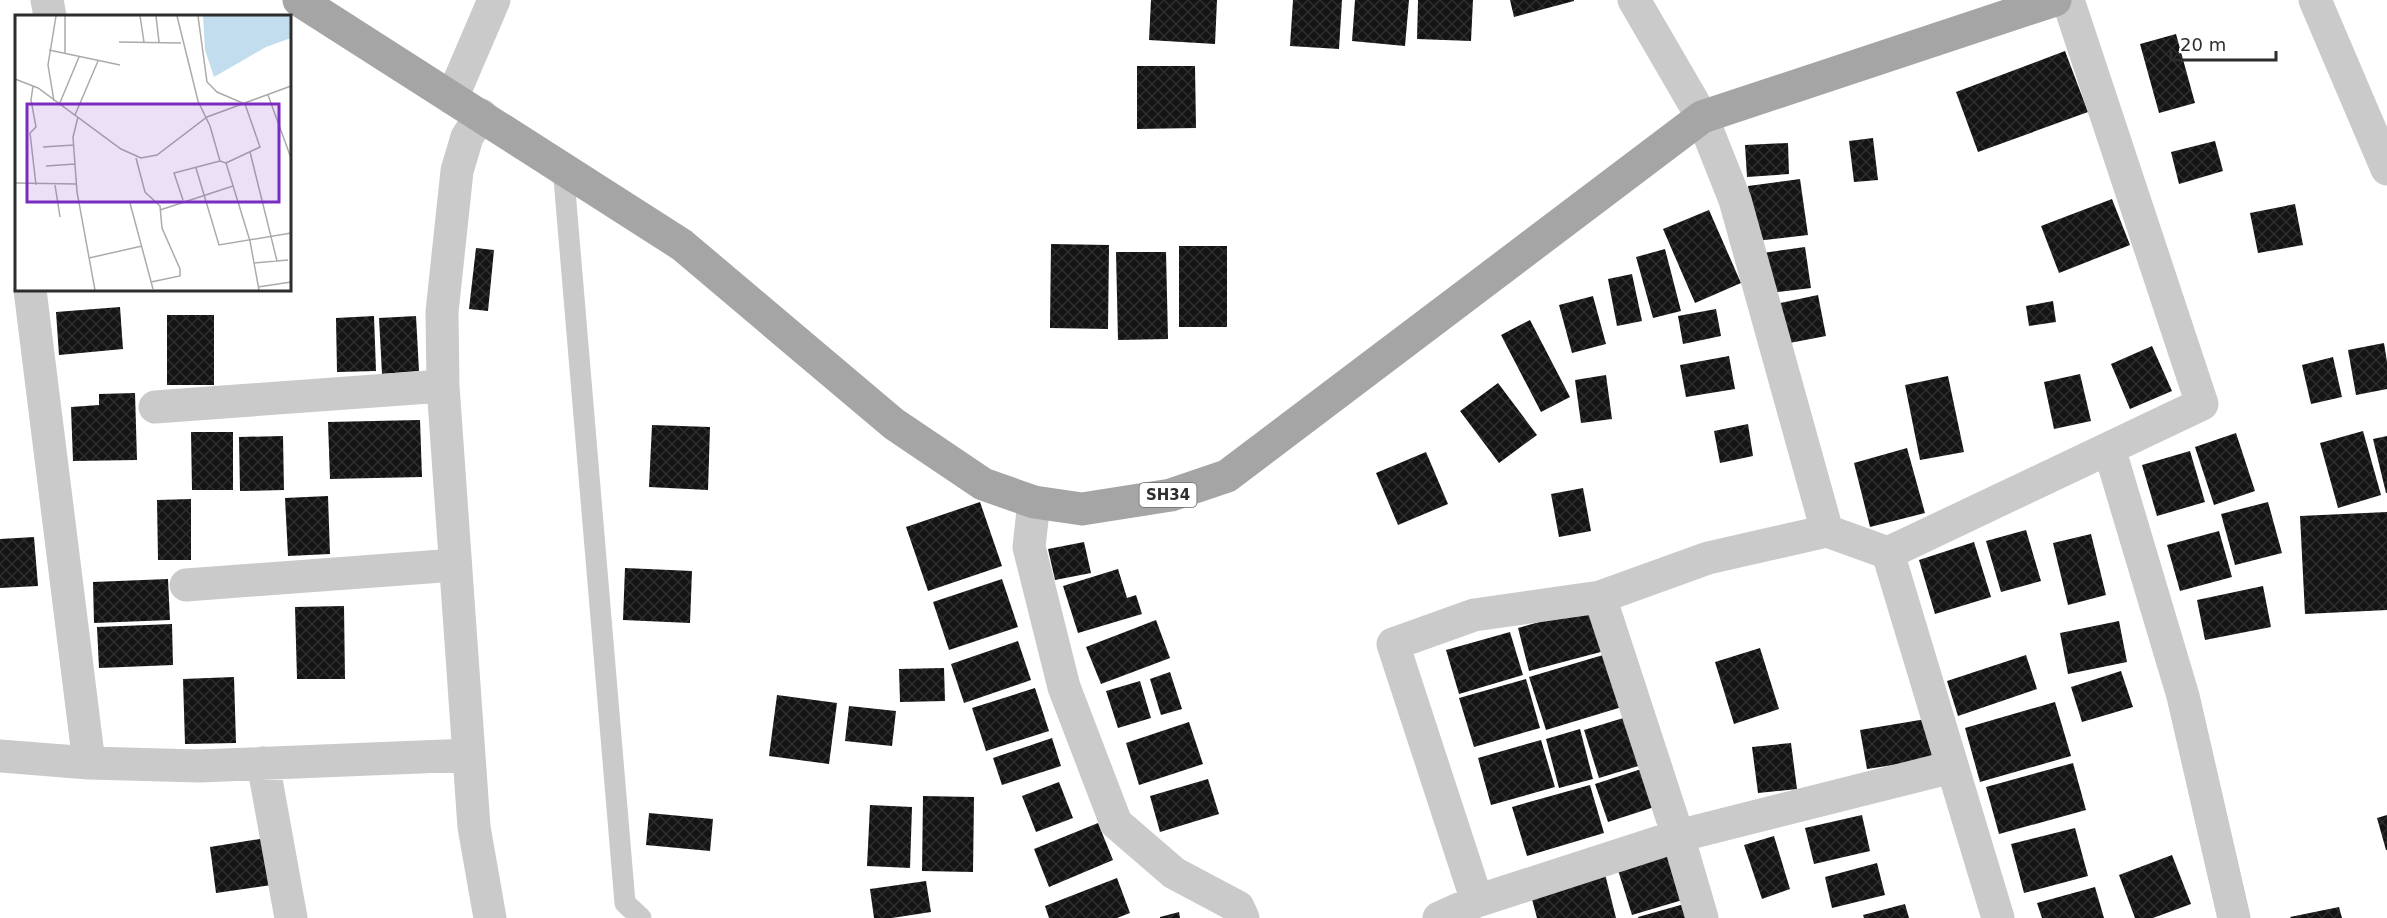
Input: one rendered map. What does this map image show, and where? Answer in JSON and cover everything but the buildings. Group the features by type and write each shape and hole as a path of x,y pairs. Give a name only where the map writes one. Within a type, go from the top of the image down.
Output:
{"main road":[{"name":"SH34","path":"302,1 682,245 894,424 983,484 1034,502 1082,509 1171,495 1227,476 1702,117 2055,0"}],"street":[{"path":"47,0 50,15"},
{"path":"452,98 494,0"},
{"path":"1634,0 1702,117 1735,200 1827,531"},
{"path":"1477,902 1393,644 1474,615 1600,597 1708,558 1827,531 1888,553 2202,404 2068,0"},
{"path":"2315,0 2387,169"},
{"path":"481,115 467,137 457,171 442,312 443,386 454,565 474,827 490,918"},
{"path":"30,291 89,763"},
{"path":"155,406 443,386"},
{"path":"2109,448 2183,696 2234,918"},
{"path":"1034,502 1029,547 1064,687 1116,824 1174,873 1238,907 1243,918"},
{"path":"1888,553 1998,918"},
{"path":"186,585 454,565"},
{"path":"1600,597 1678,836 1702,918"},
{"path":"0,756 89,763 199,766 469,755"},
{"path":"263,763 291,918"},
{"path":"1439,918 1477,902 1678,836 1952,767"}],"lane":[{"path":"563,167 625,903 641,918"}]}
